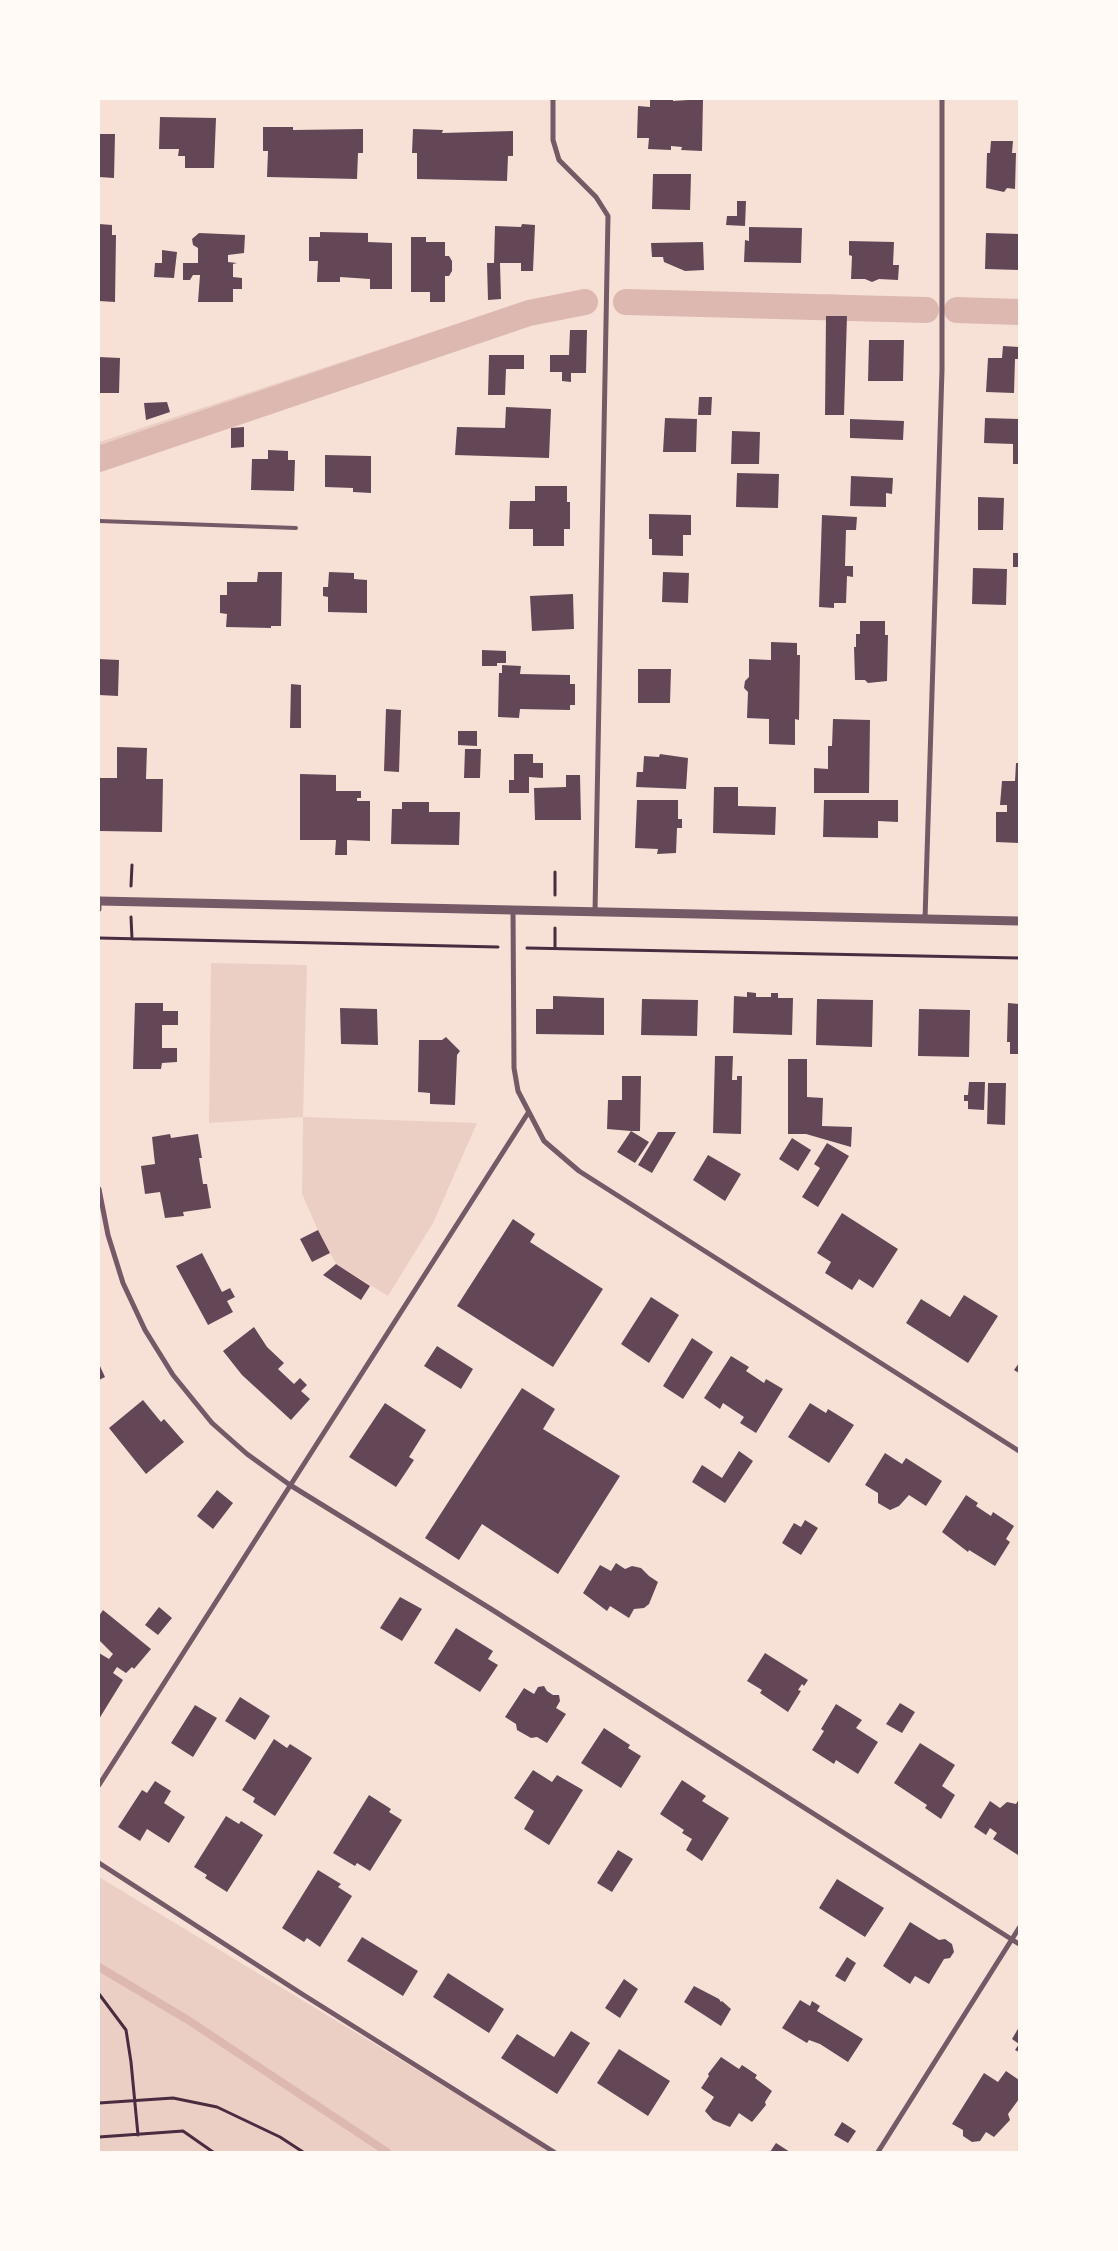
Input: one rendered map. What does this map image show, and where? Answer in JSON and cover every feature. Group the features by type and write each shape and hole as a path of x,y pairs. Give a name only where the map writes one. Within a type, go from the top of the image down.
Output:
{"street":[{"path":"553,99 553,140 559,160 596,197 608,216 594,912"},
{"path":"924,919 942,370 942,99"},
{"path":"99,909 99,901 1019,921"},
{"path":"513,909 514,1068 518,1091 544,1141 579,1171 1019,1451"},
{"path":"99,1785 528,1113"},
{"path":"99,1189 108,1235 123,1283 145,1330 173,1375 212,1423 247,1454 290,1485 491,1609 1019,1944"},
{"path":"99,1863 302,1994 554,2152"},
{"path":"878,2152 1019,1928"}],"lane":[{"path":"99,521 296,528"}],"path":[{"path":"99,938 1019,958"},
{"path":"99,1994 126,2030 138,2135"},
{"path":"99,2102 173,2098 217,2107 280,2137 303,2152"},
{"path":"99,2137 182,2131 213,2152"}],"shaded area":[{"path":"624,291 827,298 827,294 922,300 922,317 624,313"},
{"path":"582,295 595,295 594,310 531,320 99,471 99,442 444,328 529,303"},
{"path":"956,298 1019,300 1019,323 955,321"},
{"path":"211,963 307,965 303,1117 209,1123"},
{"path":"303,1117 477,1123 433,1223 388,1296 336,1264 318,1230 302,1194"},
{"path":"99,1877 553,2152 99,2152"}],"building":[{"path":"650,99 673,99 673,101 703,99 702,151 681,150 682,147 671,146 671,150 648,149 649,138 637,138 638,106 650,107"},
{"path":"160,117 216,118 214,168 185,168 185,156 178,156 179,149 159,149"},
{"path":"263,127 293,127 293,130 363,129 363,153 358,153 357,179 267,177 268,151 263,151"},
{"path":"413,129 443,130 442,133 513,131 513,156 508,156 507,181 417,179 417,153 412,153"},
{"path":"99,134 115,134 114,178 99,177"},
{"path":"991,141 1013,141 1012,153 1016,153 1015,189 1007,188 1004,192 986,188 987,153 990,153"},
{"path":"653,174 691,174 690,210 652,209"},
{"path":"737,201 746,201 745,226 726,225 727,216 737,216"},
{"path":"99,224 112,225 112,235 116,235 115,302 99,301"},
{"path":"522,224 535,225 533,271 521,271 521,263 500,263 501,299 488,300 487,263 494,263 495,226 521,227"},
{"path":"749,227 802,228 801,263 744,262 745,240 749,241"},
{"path":"320,232 368,233 368,242 392,243 392,289 370,289 370,279 340,277 340,282 317,282 318,261 309,261 309,237 320,237"},
{"path":"199,233 245,235 244,253 228,255 228,262 237,263 233,264 233,277 242,278 242,289 233,289 233,302 198,302 200,275 193,275 190,280 183,280 183,263 198,263 198,248 193,245 192,239"},
{"path":"986,233 1019,234 1019,270 985,269"},
{"path":"411,237 426,237 426,242 445,242 445,256 449,256 452,261 452,271 449,276 445,276 445,302 430,302 430,292 411,292"},
{"path":"849,241 894,242 893,265 899,265 898,280 879,279 872,282 865,279 851,279 852,256 849,255"},
{"path":"703,242 704,270 685,271 664,262 663,257 652,257 651,243"},
{"path":"162,250 177,252 174,278 154,277 155,263 162,263"},
{"path":"826,316 847,316 844,415 825,415"},
{"path":"570,330 587,330 586,373 571,373 571,382 562,381 562,372 550,372 550,355 569,355"},
{"path":"869,340 904,340 903,381 868,381"},
{"path":"1003,346 1019,347 1019,359 1015,359 1014,393 986,392 988,358 1002,358"},
{"path":"489,355 524,355 524,369 506,369 505,395 488,395"},
{"path":"99,357 120,358 119,393 99,393"},
{"path":"699,397 712,397 711,415 698,415"},
{"path":"167,402 170,412 146,420 144,403"},
{"path":"506,407 551,409 549,458 455,455 457,427 505,428"},
{"path":"665,418 697,419 696,452 663,452"},
{"path":"985,418 1019,419 1019,464 1013,464 1013,444 984,443"},
{"path":"850,419 904,421 903,440 850,438"},
{"path":"244,427 244,447 231,448 231,428"},
{"path":"732,431 760,432 759,464 731,464"},
{"path":"268,450 288,451 288,460 295,460 294,491 251,490 252,459 268,459"},
{"path":"325,455 371,456 371,493 353,492 353,488 325,487"},
{"path":"737,473 779,474 778,508 736,507"},
{"path":"851,476 893,478 892,494 886,493 886,507 850,506"},
{"path":"535,486 567,486 567,502 570,502 570,529 564,529 564,546 533,546 533,529 509,529 510,501 535,501"},
{"path":"978,497 1004,498 1003,530 978,530"},
{"path":"649,514 691,515 691,535 683,535 683,556 652,555 652,539 649,539"},
{"path":"822,515 857,517 856,530 846,530 845,566 853,566 853,577 847,576 846,603 834,603 834,608 819,607"},
{"path":"1013,553 1019,553 1019,567 1013,567"},
{"path":"973,568 1007,569 1006,605 972,604"},
{"path":"258,572 282,572 281,626 271,626 271,628 226,627 227,614 220,613 220,595 227,595 227,582 257,582"},
{"path":"329,572 354,573 354,579 367,580 367,613 328,612 328,597 323,596 323,587 328,587"},
{"path":"663,572 689,573 688,603 662,602"},
{"path":"573,594 574,629 532,631 530,596"},
{"path":"860,621 885,621 885,635 888,635 887,681 868,683 865,680 855,680 854,647 856,647 856,634 860,634"},
{"path":"771,642 797,643 797,655 800,655 799,720 795,719 795,745 769,744 769,719 747,718 748,692 744,688 745,681 749,677 749,659 771,660"},
{"path":"482,650 506,651 506,663 497,663 497,666 482,666"},
{"path":"99,659 119,660 118,696 99,695"},
{"path":"502,665 521,666 520,674 570,675 570,684 575,684 575,705 570,705 570,710 520,709 519,718 498,717 499,673 502,673"},
{"path":"638,669 671,669 670,703 638,703"},
{"path":"291,684 301,685 301,728 290,728"},
{"path":"386,709 401,710 399,772 384,771"},
{"path":"833,719 870,720 869,793 814,793 814,768 828,769 828,746 832,746"},
{"path":"458,731 477,731 477,746 458,745"},
{"path":"117,747 147,748 146,779 163,779 162,832 99,831 99,778 117,778"},
{"path":"465,749 481,749 480,778 464,778"},
{"path":"514,754 533,754 533,763 543,763 543,778 529,777 529,793 509,793 509,780 514,780"},
{"path":"660,754 688,758 686,789 636,787 637,772 643,772 644,756 659,757"},
{"path":"1016,763 1019,763 1019,843 996,842 996,812 1007,812 1007,805 1000,805 1002,781 1015,781"},
{"path":"300,774 336,775 336,791 361,791 361,798 357,798 357,801 370,801 370,841 347,840 347,855 335,855 336,840 300,840"},
{"path":"566,775 580,775 581,820 535,820 534,788 566,787"},
{"path":"714,787 738,787 738,806 776,807 775,835 713,833"},
{"path":"637,800 678,800 678,819 682,819 682,828 677,828 676,853 657,854 658,849 635,848"},
{"path":"824,800 898,800 898,822 878,821 878,838 823,837"},
{"path":"402,802 429,802 429,812 460,812 459,845 391,844 392,809 402,809"},
{"path":"747,992 756,993 756,997 771,997 771,993 778,993 778,998 793,998 792,1035 733,1033 734,996 747,997"},
{"path":"553,996 604,998 604,1035 536,1034 536,1009 553,1009"},
{"path":"642,999 698,1000 697,1036 641,1035"},
{"path":"817,999 873,1000 872,1047 816,1045"},
{"path":"135,1003 163,1003 163,1011 178,1011 178,1025 162,1025 162,1048 177,1048 177,1062 162,1063 161,1069 133,1069"},
{"path":"1008,1003 1019,1004 1019,1054 1010,1054 1010,1042 1007,1042"},
{"path":"340,1008 377,1009 378,1045 341,1044"},
{"path":"919,1009 970,1010 969,1057 918,1056"},
{"path":"446,1037 460,1051 457,1055 455,1105 430,1104 430,1093 418,1092 419,1040 442,1040"},
{"path":"715,1056 733,1056 732,1080 737,1080 737,1076 742,1076 741,1134 713,1133"},
{"path":"788,1059 807,1059 807,1097 823,1098 822,1126 852,1127 851,1147 806,1134 788,1134"},
{"path":"622,1076 641,1076 640,1131 607,1129 608,1100 622,1100"},
{"path":"969,1082 985,1082 984,1110 968,1109 968,1101 964,1101 964,1095 968,1095"},
{"path":"988,1083 1006,1083 1005,1125 987,1124"},
{"path":"631,1131 649,1142 635,1163 617,1152"},
{"path":"658,1132 676,1132 652,1173 638,1165"},
{"path":"170,1134 171,1138 198,1134 202,1158 199,1158 203,1184 207,1184 211,1208 183,1212 184,1216 165,1218 160,1192 145,1194 141,1166 155,1164 152,1137"},
{"path":"792,1138 811,1150 798,1171 779,1159"},
{"path":"827,1143 849,1156 818,1207 802,1197 820,1168 814,1164"},
{"path":"708,1155 741,1174 725,1201 693,1180"},
{"path":"842,1213 898,1249 873,1288 859,1279 852,1290 825,1273 831,1262 817,1253"},
{"path":"513,1219 535,1234 530,1242 603,1289 553,1367 457,1306"},
{"path":"318,1230 330,1253 312,1262 300,1239"},
{"path":"202,1253 222,1292 230,1288 235,1297 227,1301 233,1312 208,1325 176,1266"},
{"path":"336,1264 370,1286 361,1300 323,1275"},
{"path":"964,1295 998,1316 968,1363 906,1323 921,1299 950,1317"},
{"path":"651,1297 679,1315 649,1363 621,1344"},
{"path":"254,1327 267,1347 284,1363 278,1369 294,1384 300,1378 307,1385 301,1391 310,1399 291,1420 242,1375 223,1351"},
{"path":"692,1338 713,1352 683,1399 663,1386"},
{"path":"437,1346 473,1369 461,1389 424,1366"},
{"path":"731,1356 749,1367 746,1371 764,1383 766,1379 783,1389 756,1433 740,1423 744,1417 723,1403 720,1409 704,1398"},
{"path":"1019,1363 1019,1373 1014,1370"},
{"path":"99,1364 105,1377 99,1380"},
{"path":"522,1388 555,1409 543,1429 620,1476 558,1574 482,1524 459,1560 425,1538"},
{"path":"143,1400 161,1422 164,1419 184,1442 146,1474 109,1428"},
{"path":"385,1403 426,1430 409,1457 414,1460 396,1487 349,1457"},
{"path":"810,1403 826,1413 828,1409 854,1425 829,1463 788,1437"},
{"path":"739,1451 753,1461 725,1503 692,1482 702,1465 722,1478"},
{"path":"885,1453 902,1464 906,1458 942,1481 926,1506 909,1495 899,1506 890,1510 878,1503 878,1493 865,1485"},
{"path":"217,1490 233,1503 213,1529 197,1516"},
{"path":"966,1495 978,1503 976,1506 991,1516 993,1512 1014,1526 1006,1539 1010,1542 995,1566 969,1550 968,1552 942,1532"},
{"path":"805,1520 818,1528 801,1555 782,1543 794,1523 801,1527"},
{"path":"616,1563 625,1569 632,1566 641,1568 658,1582 649,1604 644,1608 634,1609 629,1618 610,1606 607,1611 583,1593 600,1565 611,1571"},
{"path":"400,1597 422,1609 402,1641 380,1628"},
{"path":"159,1607 172,1618 158,1635 145,1625"},
{"path":"103,1610 151,1649 134,1669 132,1667 126,1673 117,1667 113,1673 123,1680 99,1719 99,1653 109,1659 113,1654 99,1640 99,1616"},
{"path":"456,1628 493,1651 488,1659 498,1665 480,1692 434,1663"},
{"path":"765,1653 808,1680 798,1690 801,1691 788,1712 760,1693 762,1690 747,1681"},
{"path":"544,1686 553,1695 559,1695 560,1701 556,1708 566,1714 547,1743 537,1737 531,1738 517,1730 516,1724 505,1717 524,1688 534,1694 538,1687"},
{"path":"240,1697 270,1716 255,1740 225,1721"},
{"path":"900,1703 915,1712 902,1733 886,1724"},
{"path":"836,1704 862,1720 856,1728 878,1742 858,1774 836,1760 834,1764 812,1750 824,1731 821,1729"},
{"path":"195,1705 217,1718 193,1757 171,1743"},
{"path":"604,1728 630,1745 628,1748 641,1756 621,1788 581,1763"},
{"path":"274,1739 287,1748 290,1744 312,1758 275,1816 253,1802 255,1798 242,1790"},
{"path":"920,1743 955,1765 942,1786 955,1795 941,1819 925,1808 927,1805 894,1783"},
{"path":"533,1770 552,1782 557,1775 583,1790 549,1845 524,1829 534,1811 514,1798"},
{"path":"682,1780 706,1796 702,1801 729,1818 702,1861 686,1850 692,1839 682,1833 684,1830 660,1814"},
{"path":"155,1781 171,1791 164,1803 185,1817 169,1843 147,1829 140,1841 118,1827 142,1790 147,1793"},
{"path":"369,1795 391,1809 389,1812 402,1820 370,1871 357,1863 355,1866 333,1853"},
{"path":"1019,1799 1018,1855 993,1839 997,1833 990,1828 986,1835 974,1827 990,1801 1000,1808 1007,1802 1016,1804"},
{"path":"226,1816 239,1824 241,1821 263,1835 227,1892 205,1878 207,1875 194,1867"},
{"path":"618,1850 633,1859 612,1892 597,1883"},
{"path":"318,1870 341,1884 338,1887 352,1896 320,1947 307,1938 304,1942 282,1928"},
{"path":"837,1879 884,1908 865,1937 819,1908"},
{"path":"910,1922 939,1940 945,1939 952,1944 954,1952 950,1958 944,1959 929,1984 915,1976 910,1984 883,1966"},
{"path":"362,1937 418,1971 403,1996 347,1961"},
{"path":"847,1957 856,1963 845,1982 835,1976"},
{"path":"448,1973 504,2009 489,2033 433,1997"},
{"path":"624,1979 638,1989 620,2018 605,2008"},
{"path":"694,1986 719,1999 731,2009 721,2026 684,2002"},
{"path":"800,2000 810,2006 812,2001 820,2006 817,2011 863,2039 848,2062 820,2044 809,2040 807,2043 782,2028"},
{"path":"1019,2027 1019,2044 1012,2039"},
{"path":"571,2031 590,2043 557,2094 501,2058 517,2034 554,2057"},
{"path":"1019,2044 1019,2052 1015,2050"},
{"path":"619,2049 670,2081 648,2116 597,2083"},
{"path":"721,2057 739,2069 742,2065 757,2075 755,2078 772,2091 765,2102 766,2105 752,2122 739,2113 730,2127 713,2120 705,2111 714,2097 701,2088 709,2076 708,2074"},
{"path":"1006,2071 1019,2080 1019,2099 1008,2114 1010,2120 994,2137 986,2132 980,2141 972,2142 963,2136 963,2130 952,2124 984,2073 998,2082"},
{"path":"842,2122 856,2131 848,2143 834,2135"},
{"path":"776,2143 790,2152 770,2152"}],"waterway":[{"path":"99,459 529,313 585,302"},
{"path":"626,302 926,310"},
{"path":"957,310 1019,312"},
{"path":"99,1967 188,2020 387,2152"}]}
